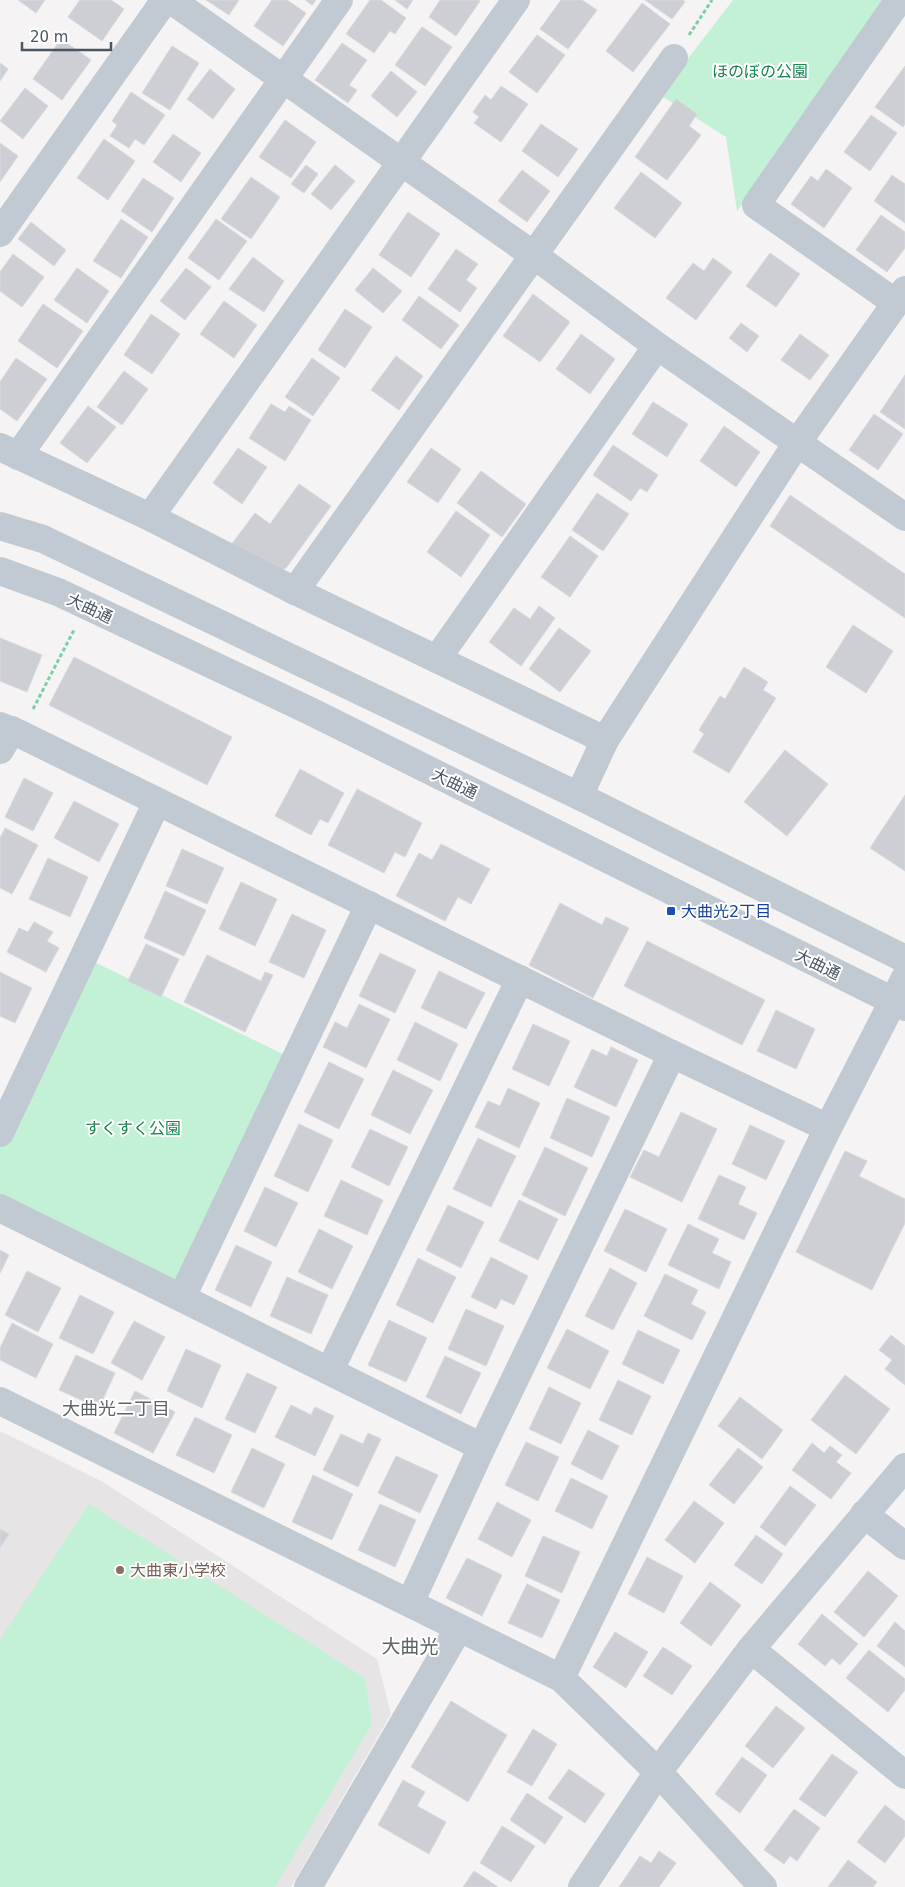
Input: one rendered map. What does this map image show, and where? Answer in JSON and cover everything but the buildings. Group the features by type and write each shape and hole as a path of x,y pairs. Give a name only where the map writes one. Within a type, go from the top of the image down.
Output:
{"street":[{"path":"0,233 165,0"},
{"path":"171,0 282,80 535,256 657,346 905,517"},
{"path":"339,0 9,452 150,517 295,591 605,740"},
{"path":"150,517 516,0"},
{"path":"580,796 605,740 797,443 900,296 756,205 899,0"},
{"path":"295,591 674,58"},
{"path":"436,659 657,346"},
{"path":"0,526 43,539 580,796 905,959"},
{"name":"大曲通","path":"0,572 58,592 901,995"},
{"path":"8,735 157,802 672,1054 828,1128"},
{"path":"0,1133 157,802"},
{"path":"182,1297 369,905"},
{"path":"330,1370 520,979"},
{"path":"561,1678 828,1128 901,995"},
{"path":"410,1603 482,1447 672,1054"},
{"path":"0,1208 482,1447"},
{"path":"0,1401 561,1678 658,1772 763,1887"},
{"path":"582,1887 658,1772 751,1649 905,1467"},
{"path":"864,1514 905,1546"},
{"path":"308,1887 459,1628"},
{"path":"751,1649 905,1775"}],"path":[{"path":"674,58 712,0"},
{"path":"8,735 75,627"}],"shaded area":[{"name":"大曲東小学校","path":"0,1431 103,1482 377,1659 391,1714 291,1887 0,1887"}],"green space":[{"name":"ほのぼの公園","path":"733,0 896,0 737,211 726,137 660,95"},
{"name":"すくすく公園","path":"88,959 295,1060 182,1297 0,1208 0,1136"},
{"name":"大曲東小学校","path":"89,1504 365,1678 372,1724 275,1887 0,1887 0,1640"}],"place":[{"name":"大曲光2丁目","path":"671,911"},
{"name":"大曲東小学校","path":"120,1570"}],"district":[{"name":"大曲光二丁目","path":"116,1409"},
{"name":"大曲光","path":"410,1646"}]}
